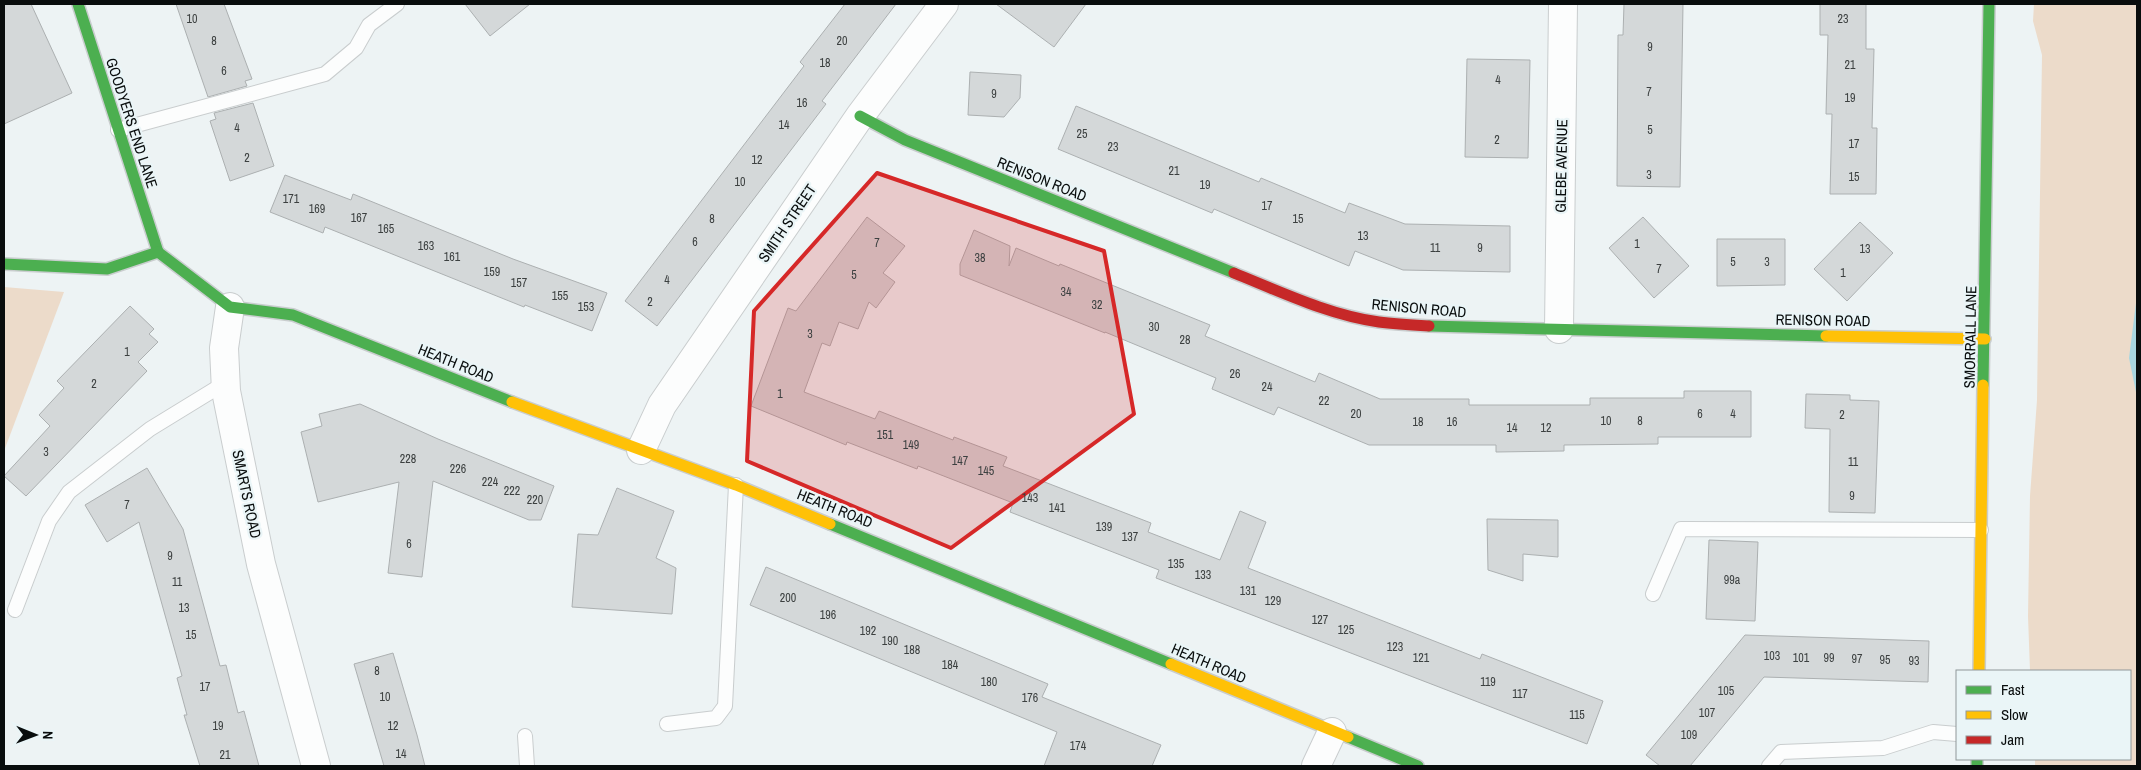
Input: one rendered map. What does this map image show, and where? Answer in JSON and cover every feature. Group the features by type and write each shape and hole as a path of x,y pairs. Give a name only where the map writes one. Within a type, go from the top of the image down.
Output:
{"street":[{"name":"GOODYERS END LANE","path":"78,4 158,252"},
{"name":"SMITH STREET","path":"641,450 662,405 860,116 944,4"},
{"name":"GLEBE AVENUE","path":"1560,329 1564,4"},
{"name":"SMORRALL LANE","path":"1979,670 1989,4"},
{"name":"RENISON ROAD","path":"860,116 905,140 1304,301 1378,322 1435,327 1985,339"},
{"path":"4,264 107,269 158,252 230,307"},
{"name":"HEATH ROAD","path":"230,307 293,315 547,416 736,484 1418,766"},
{"name":"SMARTS ROAD","path":"230,307 224,348 225,383 262,564 316,766"},
{"path":"1316,766 1332,732"}],"lane":[{"path":"118,130 325,74 356,48 369,25 397,4"},
{"path":"15,610 49,521 69,492 150,429 225,383"},
{"path":"667,724 716,718 725,706 736,484"},
{"path":"1654,594 1681,529 1981,530"},
{"path":"1769,766 1781,752 1883,748 1933,732 1956,734"},
{"path":"524,736 527,766"}],"highlighted area":[{"path":"877,173 1104,251 1134,414 951,548 747,461 754,311"}],"shaded area":[{"path":"2034,4 2137,4 2137,766 2035,766 2035,760 2131,760 2131,670 2030,670 2028,616 2030,496 2037,400 2042,55 2033,21"},
{"path":"4,287 64,292 4,451"}],"water":[{"path":"2137,295 2137,397 2129,358"}],"building":[{"path":"4,4 31,4 72,93 4,124"},
{"path":"176,4 224,4 252,79 245,81 247,86 208,97"},
{"path":"465,4 530,4 490,36"},
{"path":"845,4 896,4 822,101 826,104 657,326 625,301 804,66 800,62"},
{"path":"996,4 1086,4 1054,47"},
{"path":"1624,4 1683,4 1680,187 1617,186 1618,35 1623,35"},
{"path":"1820,4 1866,4 1866,49 1874,49 1872,128 1877,128 1876,194 1830,194 1832,114 1826,114 1828,35 1820,35"},
{"path":"1467,59 1530,60 1528,158 1465,157"},
{"path":"970,72 1021,75 1020,98 1004,117 968,115"},
{"path":"253,103 274,166 230,181 210,121 216,119 214,113"},
{"path":"1076,106 1259,182 1261,178 1345,213 1349,203 1405,224 1510,226 1510,272 1403,270 1355,251 1349,266 1214,209 1212,213 1058,149"},
{"path":"285,175 351,200 353,194 513,259 607,293 592,331 525,305 524,307 325,227 323,233 270,212"},
{"path":"867,217 905,246 883,273 895,282 876,308 869,302 858,329 839,322 830,346 822,343 804,392 875,419 879,411 953,440 954,437 1007,457 1003,466 1151,523 1148,532 1220,560 1240,511 1266,522 1248,568 1480,659 1482,654 1603,701 1587,744 1156,578 1159,570 1010,512 1013,503 918,466 917,469 847,442 846,445 751,406 788,308 796,311"},
{"path":"1643,217 1689,266 1654,298 1609,248"},
{"path":"1860,222 1893,253 1847,301 1814,269"},
{"path":"974,230 1010,246 1009,266 1016,248 1059,266 1060,264 1210,325 1205,336 1315,382 1319,373 1380,399 1469,399 1469,405 1590,405 1590,398 1684,398 1684,391 1751,391 1751,437 1658,437 1658,444 1564,445 1564,451 1496,452 1496,445 1369,445 1278,407 1274,415 1212,389 1216,378 960,275 960,264"},
{"path":"1717,239 1785,239 1785,285 1717,286"},
{"path":"130,306 154,329 149,334 158,342 138,362 147,371 26,496 4,476 50,426 39,415 64,388 57,381"},
{"path":"1806,394 1850,395 1850,400 1879,401 1875,513 1829,512 1830,429 1805,428"},
{"path":"360,404 438,439 554,486 541,520 529,520 433,481 422,577 388,573 399,482 318,502 301,432 322,426 319,414"},
{"path":"147,468 183,529 220,666 226,665 238,713 244,711 259,766 200,766 184,715 187,715 177,678 182,676 139,522 107,542 85,505"},
{"path":"617,488 674,511 656,558 676,568 672,614 572,607 578,534 598,535"},
{"path":"1487,519 1558,520 1558,557 1523,554 1523,581 1488,570"},
{"path":"1709,540 1758,542 1755,621 1706,619"},
{"path":"766,567 1048,684 1042,697 1161,745 1152,766 1044,766 1057,732 750,605"},
{"path":"1745,635 1929,641 1928,682 1764,677 1690,766 1660,766 1646,755"},
{"path":"393,653 425,766 384,766 354,664"}],"traffic: fast":[{"path":"78,4 158,252"},
{"path":"1983,385 1989,4"},
{"path":"860,116 905,140 1234,273"},
{"path":"158,252 230,307 293,315 512,402"},
{"path":"4,264 107,269 158,252"},
{"path":"1429,326 1826,336"},
{"path":"830,524 1171,664"},
{"path":"1348,737 1418,766"},
{"path":"1977,760 1977,766"}],"traffic: slow":[{"path":"1826,336 1985,339"},
{"path":"1979,670 1983,385"},
{"path":"512,402 736,485 830,524"},
{"path":"1171,664 1348,737"}],"traffic: jam":[{"path":"1234,273 1305,302 1360,319 1429,326"}]}
